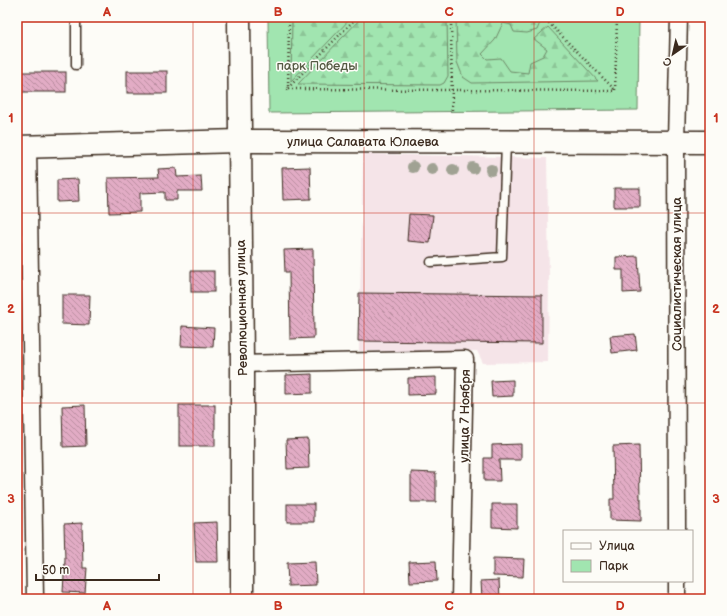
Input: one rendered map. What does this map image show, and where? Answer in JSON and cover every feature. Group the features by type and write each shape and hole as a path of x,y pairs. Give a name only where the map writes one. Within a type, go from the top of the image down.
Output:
{"street":[{"name":"Революционная улица","path":"239,17 242,364 242,599"},
{"name":"Социалистическая улица","path":"677,530 676,142 679,17"},
{"name":"улица Салавата Юлаева","path":"22,147 239,141 710,142"},
{"path":"22,147 35,599"},
{"name":"улица 7 Ноября","path":"242,364 465,359 460,599"},
{"path":"677,582 677,599"}],"lane":[{"path":"76,17 76,65"},
{"path":"430,262 502,257 506,141"}],"path":[{"path":"288,89 289,17"},
{"path":"288,89 357,17"},
{"path":"451,17 453,90 452,111"},
{"path":"543,17 615,91"},
{"path":"615,91 617,17"},
{"path":"288,89 615,91"}],"shaded area":[{"path":"363,154 547,158 549,276 548,362 483,363 477,351 359,351"}],"green space":[{"name":"парк Победы","path":"268,17 639,17 638,110 269,113"},
{"path":"292,17 352,17 291,81"},
{"path":"362,17 447,17 448,76 444,83 440,85 298,84"},
{"path":"456,17 539,17 541,20 537,30 527,33 514,32 511,25 503,23 495,40 482,54 487,59 501,58 510,71 528,73 530,62 543,56 547,49 534,39 548,27 598,81 472,83 463,77 457,62"}],"building":[{"path":"127,71 167,71 167,93 127,93"},
{"path":"17,72 66,72 66,92 17,92"},
{"path":"310,167 311,199 283,200 282,168"},
{"path":"176,168 177,177 201,176 202,191 177,191 177,200 165,200 165,192 140,193 140,212 109,213 108,178 159,177 158,169"},
{"path":"78,179 79,201 57,202 57,180"},
{"path":"614,188 640,188 640,207 614,207"},
{"path":"409,214 433,215 430,243 407,241"},
{"path":"313,249 314,338 290,339 289,272 285,272 284,250"},
{"path":"638,256 640,292 623,293 623,270 616,270 616,257"},
{"path":"191,271 214,271 214,292 191,292"},
{"path":"359,293 542,295 542,343 358,341"},
{"path":"62,295 90,295 89,325 62,324"},
{"path":"182,326 214,328 213,347 181,346"},
{"path":"635,334 637,350 612,353 610,336"},
{"path":"312,374 312,393 286,394 286,375"},
{"path":"436,377 436,394 408,395 408,378"},
{"path":"513,380 513,396 492,397 491,381"},
{"path":"85,405 86,446 63,447 62,406"},
{"path":"179,405 215,405 215,446 179,446"},
{"path":"308,439 309,468 287,469 286,440"},
{"path":"521,444 521,460 499,460 500,481 484,481 484,458 492,458 492,445"},
{"path":"639,445 641,521 610,520 610,499 614,499 613,446"},
{"path":"411,472 436,473 436,502 411,502"},
{"path":"287,504 314,504 314,522 287,522"},
{"path":"492,504 517,504 517,528 492,527"},
{"path":"217,522 218,562 196,562 194,523"},
{"path":"82,523 83,568 87,568 85,593 63,592 65,560 64,524"},
{"path":"493,558 524,559 523,577 493,576"},
{"path":"436,561 437,581 410,582 409,562"},
{"path":"315,562 316,585 288,586 287,563"},
{"path":"499,580 500,599 482,599 481,581"}]}
